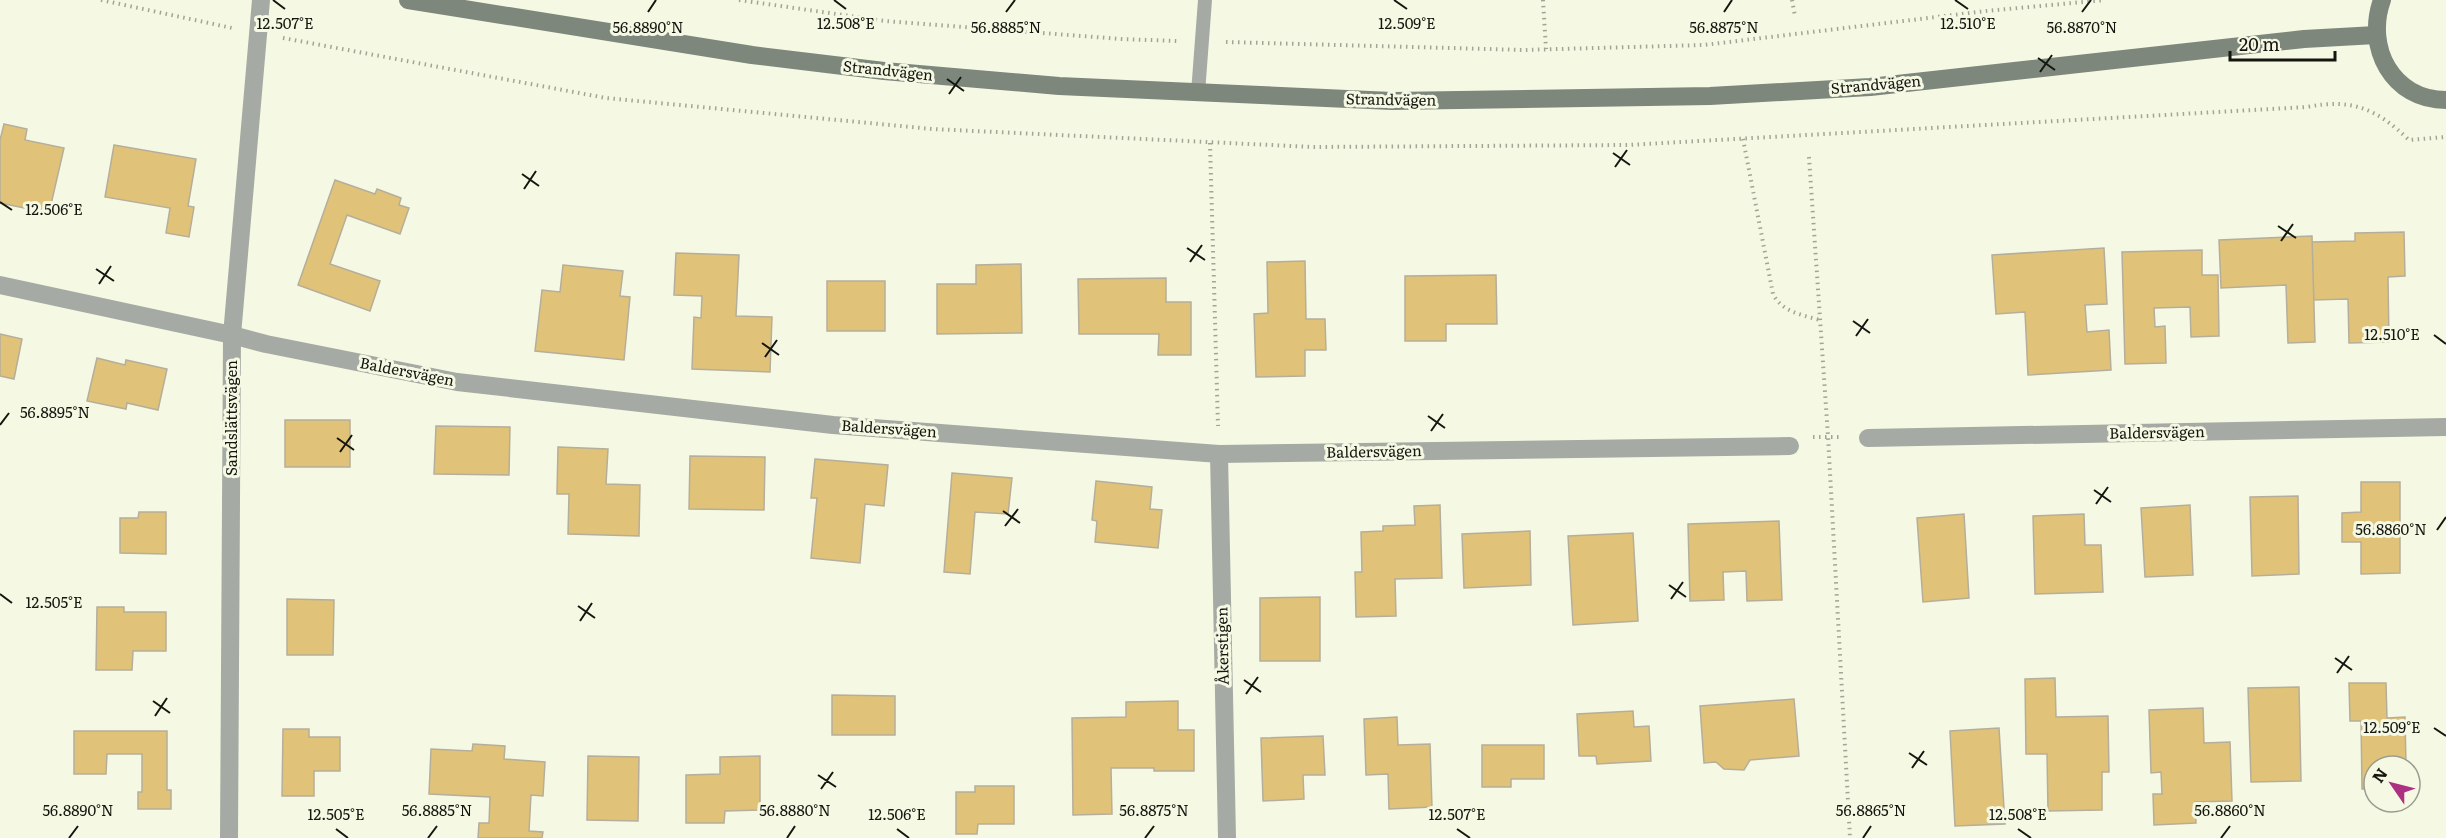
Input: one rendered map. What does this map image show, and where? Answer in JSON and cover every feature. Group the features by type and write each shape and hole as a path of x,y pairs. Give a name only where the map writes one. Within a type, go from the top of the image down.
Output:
{"street":[{"name":"Sandslättsvägen","path":"229,838 232,335 261,0"},
{"name":"Strandvägen","path":"408,0 740,54 884,71 1059,86 1392,101 1710,96 1870,87 2304,39 2376,35"},
{"path":"2382,0 2377,14 2376,35 2380,54 2389,71 2402,85 2419,95 2446,100"},
{"name":"Baldersvägen","path":"0,285 266,344 457,381 833,425 1219,454 1790,446"},
{"name":"Baldersvägen","path":"1868,438 2446,427"},
{"name":"Åkerstigen","path":"1219,454 1227,838"}],"lane":[{"path":"1198,93 1205,0"}],"path":[{"path":"739,0 885,21 1121,39 1546,49 1704,45 1986,11 2105,0"},
{"path":"1543,0 1546,49"},
{"path":"1792,0 1795,16"},
{"path":"2409,140 2446,137"},
{"path":"1743,139 1773,294 1776,300 1788,310 1820,320"},
{"path":"1210,143 1219,454"},
{"path":"1809,157 1828,436 1850,838"},
{"path":"1790,446 1798,437 1868,438"}],"building":[{"path":"4,124 27,129 25,140 64,148 49,213 0,203 0,140"},
{"path":"114,145 196,159 188,206 194,207 189,237 166,233 170,208 105,197"},
{"path":"335,180 375,194 377,189 401,198 399,205 409,208 400,234 347,215 330,264 380,281 370,311 298,285"},
{"path":"2404,232 2405,276 2388,277 2389,342 2349,343 2348,299 2313,300 2312,242 2355,241 2355,233"},
{"path":"2312,236 2315,342 2288,343 2286,285 2221,288 2219,240"},
{"path":"2104,248 2107,304 2085,305 2087,332 2109,330 2111,370 2028,375 2025,312 1996,314 1992,255"},
{"path":"2202,250 2202,275 2218,275 2219,336 2191,337 2190,307 2154,308 2155,327 2165,326 2166,363 2125,364 2122,252"},
{"path":"676,253 739,255 736,316 772,317 770,372 692,369 694,317 701,318 702,296 674,295"},
{"path":"1305,261 1306,319 1325,319 1326,350 1305,350 1305,376 1256,377 1254,314 1268,313 1267,262"},
{"path":"1021,264 1022,333 937,334 937,284 976,284 976,265"},
{"path":"563,265 623,271 620,296 630,297 624,360 535,351 542,290 560,292"},
{"path":"1496,275 1497,324 1446,324 1446,341 1405,341 1405,276"},
{"path":"1166,278 1166,302 1191,302 1191,355 1158,355 1159,334 1079,334 1078,279"},
{"path":"827,281 885,281 885,331 827,331"},
{"path":"0,334 22,339 14,379 0,376"},
{"path":"97,358 125,365 126,360 167,369 158,410 127,403 126,409 87,401"},
{"path":"285,420 350,420 350,467 285,467"},
{"path":"436,426 510,427 509,475 434,474"},
{"path":"558,447 608,449 606,484 640,485 639,536 568,534 569,494 557,494"},
{"path":"690,456 765,457 764,510 689,509"},
{"path":"815,459 888,465 884,506 865,504 860,563 811,558 817,498 811,498"},
{"path":"952,473 1012,478 1008,514 975,512 970,574 944,572"},
{"path":"1096,481 1152,487 1150,509 1162,510 1158,548 1095,542 1097,521 1092,520"},
{"path":"2361,482 2400,482 2400,573 2361,574 2361,542 2342,542 2342,513 2361,512"},
{"path":"2298,496 2299,574 2252,576 2250,497"},
{"path":"1440,505 1442,578 1395,579 1396,616 1356,617 1355,572 1362,572 1361,532 1383,531 1383,526 1415,525 1414,506"},
{"path":"2190,505 2193,575 2145,577 2141,508"},
{"path":"139,512 166,512 166,554 120,553 120,518 138,518"},
{"path":"1964,514 1969,598 1923,602 1917,518"},
{"path":"2084,514 2085,545 2101,545 2103,592 2035,594 2033,516"},
{"path":"1779,521 1782,600 1747,601 1746,571 1723,572 1724,600 1690,601 1688,524"},
{"path":"1530,531 1531,585 1464,588 1462,534"},
{"path":"1633,533 1638,621 1573,625 1568,536"},
{"path":"1320,597 1320,661 1260,661 1260,598"},
{"path":"287,599 334,600 333,655 287,655"},
{"path":"97,607 124,607 124,612 166,612 166,651 133,651 132,670 96,670"},
{"path":"2055,678 2056,717 2108,716 2109,772 2102,772 2102,810 2048,811 2047,754 2026,754 2025,679"},
{"path":"2349,683 2386,683 2387,718 2405,717 2406,754 2362,754 2362,789 2361,721 2350,721"},
{"path":"2299,687 2301,781 2251,782 2248,688"},
{"path":"832,695 895,696 895,735 832,735"},
{"path":"1794,699 1799,756 1750,760 1744,770 1724,769 1716,762 1704,763 1700,706"},
{"path":"1178,701 1178,730 1194,730 1194,771 1111,768 1112,814 1073,815 1072,718 1126,717 1126,702"},
{"path":"2203,708 2204,743 2230,742 2232,801 2195,802 2196,823 2154,825 2153,794 2162,794 2161,772 2151,773 2149,710"},
{"path":"1633,711 1634,727 1649,726 1651,761 1597,764 1596,756 1579,756 1577,714"},
{"path":"1397,717 1398,745 1430,744 1432,807 1389,809 1388,774 1366,775 1364,719"},
{"path":"1999,728 2005,824 1955,826 1950,731"},
{"path":"283,729 309,729 309,737 340,737 340,771 314,771 314,796 282,796"},
{"path":"74,731 167,731 167,790 171,790 171,809 138,809 138,792 142,792 142,754 107,754 106,774 74,774"},
{"path":"1323,736 1325,775 1303,775 1304,799 1263,801 1261,738"},
{"path":"473,744 505,746 504,759 545,762 543,796 531,795 529,831 543,832 542,838 478,838 479,823 489,823 490,797 429,794 431,749 472,751"},
{"path":"1482,745 1544,745 1544,779 1511,779 1511,787 1482,787"},
{"path":"588,756 639,757 638,821 587,820"},
{"path":"760,756 760,810 725,811 724,823 686,823 686,775 720,774 720,757"},
{"path":"975,786 1014,786 1014,824 978,824 977,834 956,834 956,792 975,792"}]}
